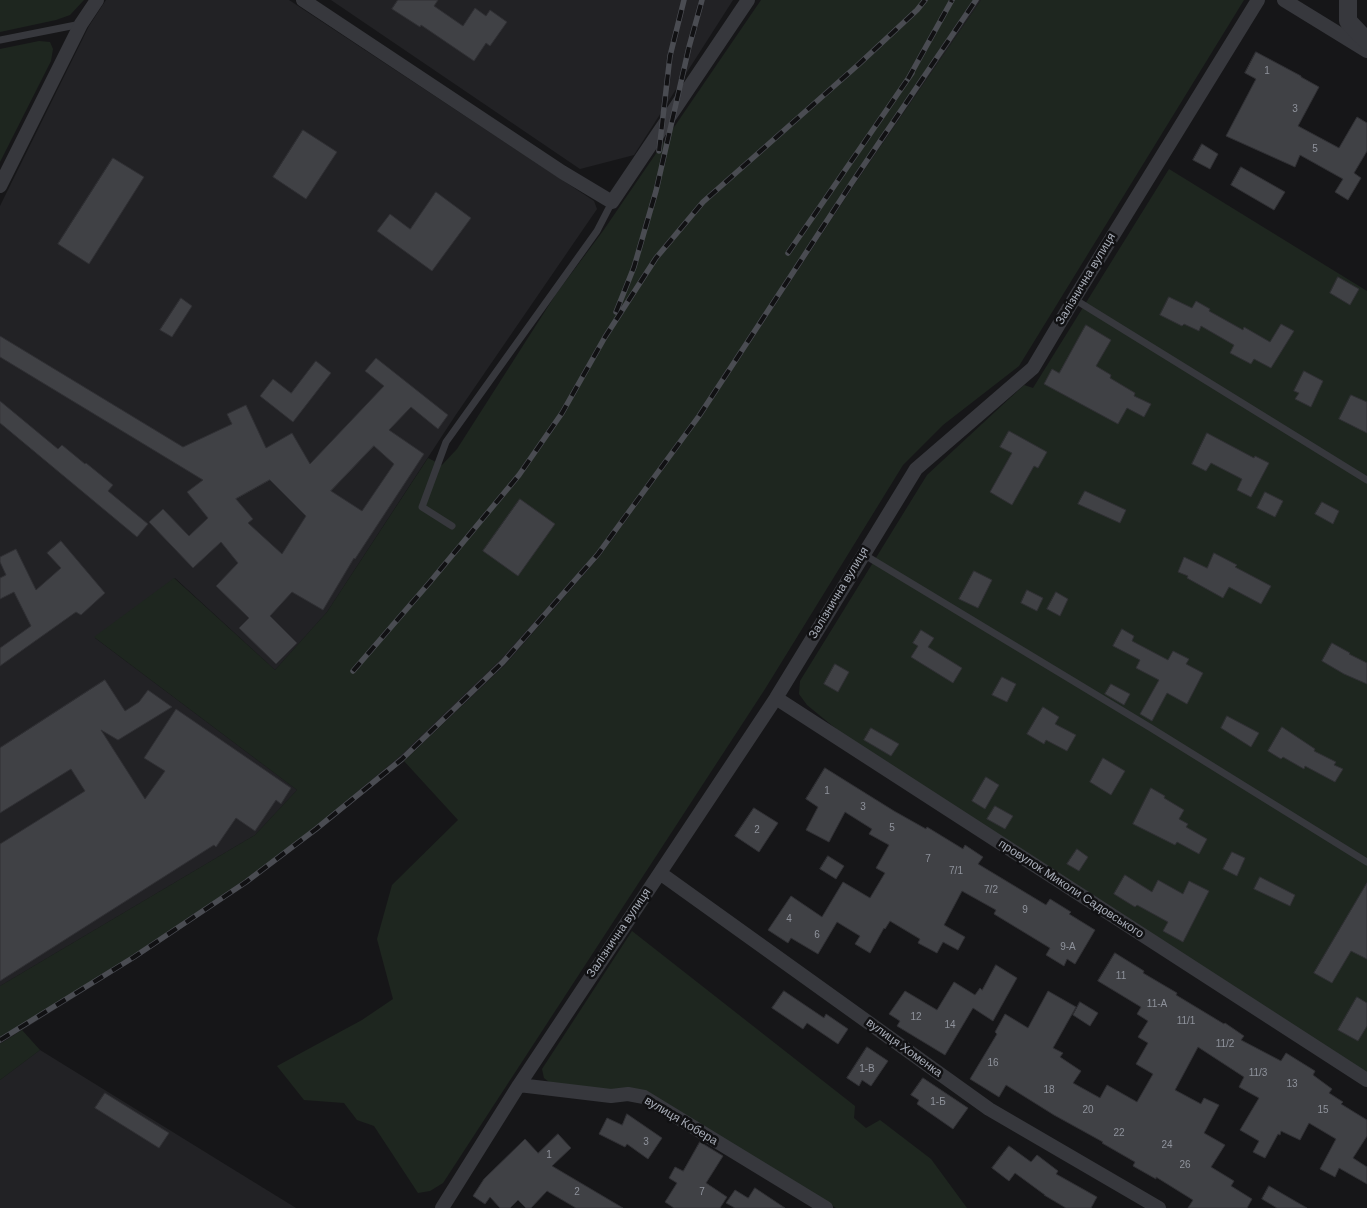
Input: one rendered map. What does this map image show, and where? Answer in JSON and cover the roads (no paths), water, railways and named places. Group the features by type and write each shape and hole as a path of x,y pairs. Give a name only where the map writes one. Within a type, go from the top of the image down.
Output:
{"street":[{"path":"0,186 81,24 97,0"},
{"path":"303,0 562,172 612,202 748,0"},
{"name":"Залізнична вулиця","path":"442,1208 519,1085 776,698 916,469 1033,368 1258,0"},
{"path":"1284,0 1367,51"},
{"path":"1348,0 1348,22 1367,41"},
{"name":"провулок Миколи Садовського","path":"776,698 1367,1080"},
{"name":"вулиця Хоменка","path":"660,873 989,1109 1159,1208"},
{"name":"вулиця Кобера","path":"519,1085 611,1096 628,1094 644,1097 826,1208"}],"lane":[{"path":"0,40 81,24"},
{"path":"452,526 422,507 446,442 597,231 612,202"},
{"path":"1074,299 1367,480"},
{"path":"863,554 1151,728 1367,862"}],"railway":[{"path":"659,151 670,56 684,0"},
{"path":"616,312 634,267 656,191 689,47 702,0"},
{"path":"353,671 519,475 562,413 605,337 656,258 703,202 859,64 917,10 925,0"},
{"path":"908,79 952,0"},
{"path":"0,1040 134,957 246,882 316,829 402,759 503,662 598,554 699,416 851,184 976,0"},
{"path":"788,253 912,73"}]}
